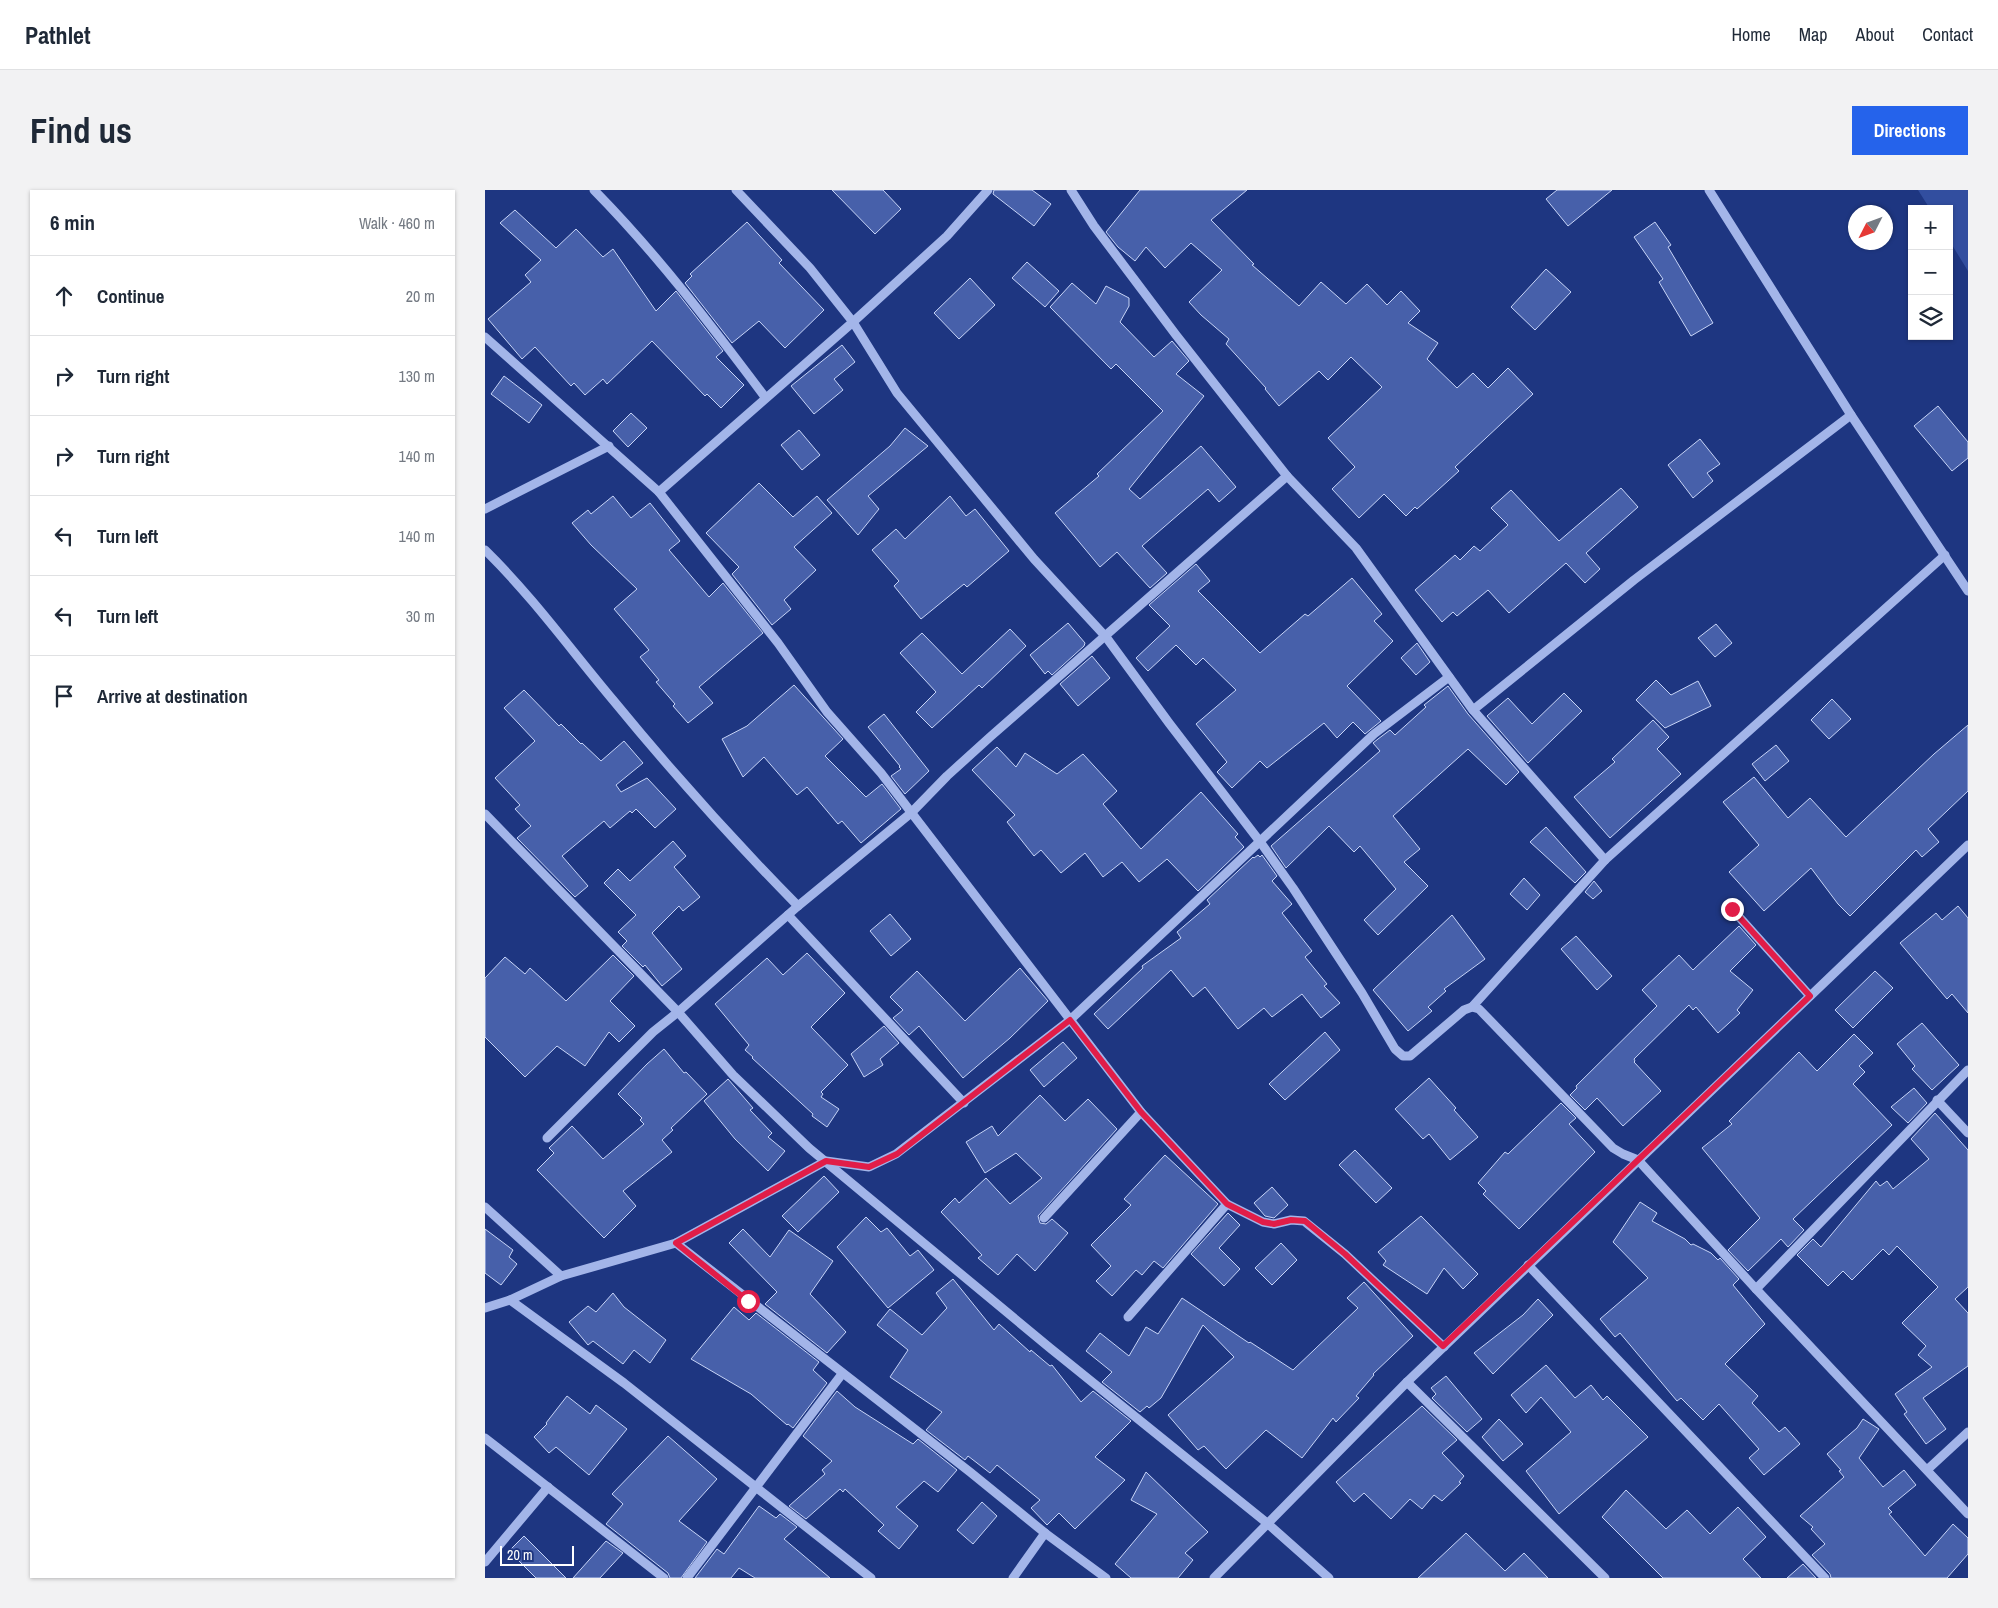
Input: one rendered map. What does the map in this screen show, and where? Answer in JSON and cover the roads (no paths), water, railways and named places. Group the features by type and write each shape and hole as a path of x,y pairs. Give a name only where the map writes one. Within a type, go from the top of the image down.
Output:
{"street":[{"path":"593,190 659,260 694,302 765,397"},
{"path":"736,190 810,268 853,322 903,400 1034,559 1106,636 1185,745 1261,843 1293,888 1362,994 1395,1050 1403,1056 1409,1056 1465,1010 1472,1007 1605,860 1945,555"},
{"path":"659,492 765,397 853,322 947,236 988,190"},
{"path":"1071,190 1094,226 1164,320 1287,476 1356,548 1473,710 1605,860"},
{"path":"1709,190 1851,415 1968,591"},
{"path":"485,337 659,492 778,643 827,712 881,773 1141,1112 1227,1204 1263,1222 1274,1224 1291,1220 1305,1221 1345,1254 1443,1346"},
{"path":"1473,710 1634,580 1851,415"},
{"path":"485,509 609,446"},
{"path":"547,1138 653,1032 798,906 911,813 947,776 1287,476"},
{"path":"485,550 515,579 611,698 698,801 750,858 798,906"},
{"path":"485,1308 510,1300 561,1276 676,1243 826,1161 869,1167 897,1154 1070,1020 1261,843 1374,734 1449,677"},
{"path":"485,814 678,1012 733,1075 809,1148 1050,1348 1267,1522 1329,1578"},
{"path":"1214,1578 1267,1522 1443,1346 1968,845"},
{"path":"1732,909 1810,996"},
{"path":"788,915 964,1103"},
{"path":"1472,1007 1479,1009 1613,1148 1639,1160 1756,1289 1968,1514"},
{"path":"1756,1289 1968,1070"},
{"path":"1937,1100 1968,1133"},
{"path":"1044,1218 1141,1112"},
{"path":"1129,1317 1227,1204"},
{"path":"485,1207 561,1276"},
{"path":"676,1243 970,1472 1045,1533 1106,1578"},
{"path":"1528,1265 1825,1578"},
{"path":"510,1300 624,1383 871,1578"},
{"path":"687,1578 842,1374"},
{"path":"1407,1382 1605,1578"},
{"path":"1927,1470 1968,1432"},
{"path":"485,1438 664,1578"},
{"path":"485,1562 548,1487"},
{"path":"1013,1578 1045,1533"},
{"path":"648,1578 655,1570"}]}
